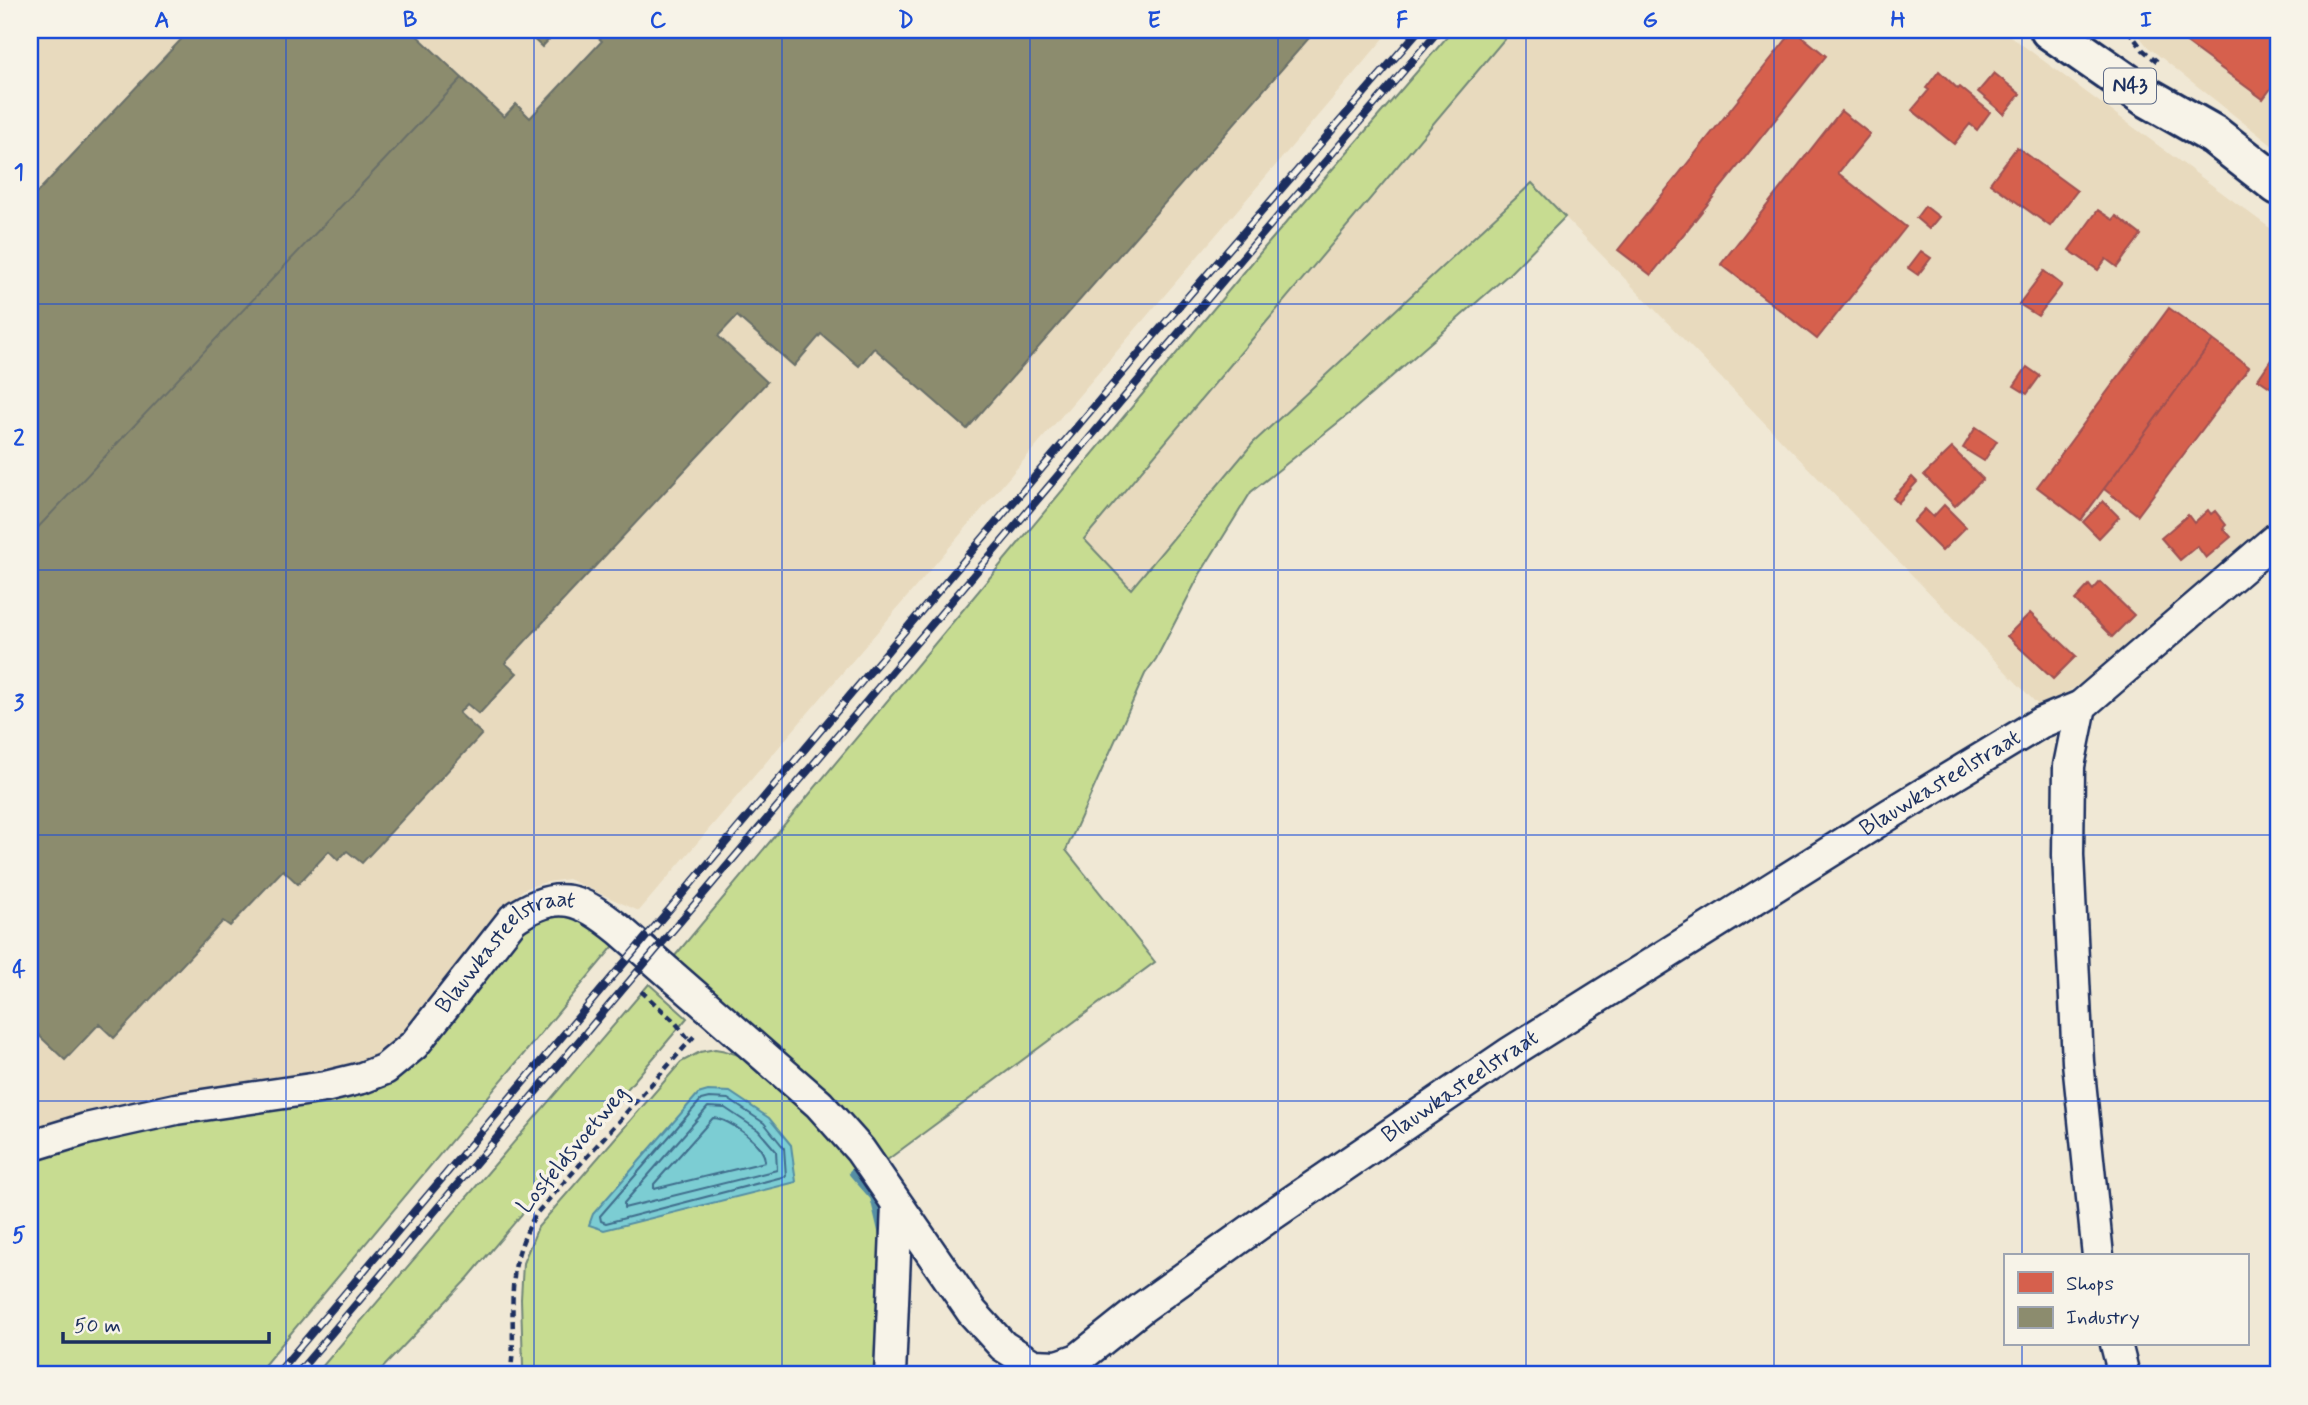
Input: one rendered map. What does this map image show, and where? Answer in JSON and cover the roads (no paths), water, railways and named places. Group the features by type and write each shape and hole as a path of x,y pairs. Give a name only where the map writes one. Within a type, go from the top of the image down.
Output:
{"main road":[{"name":"N43","path":"2050,30 2134,89 2214,135 2278,185"}],"street":[{"name":"Blauwkasteelstraat","path":"30,1146 86,1129 176,1109 325,1087 385,1069 414,1045 513,919 530,906 562,900 577,901 598,912 818,1104 860,1150 972,1312 1003,1346 1033,1365 1058,1366 1078,1359 1143,1307 1269,1217 1511,1052 1890,814 2040,723 2081,706 2278,537"},
{"path":"2081,706 2069,766 2067,855 2078,1062 2098,1254"},
{"path":"890,1375 897,1205"},
{"path":"2117,1346 2124,1375"}],"water":[{"path":"708,1091 730,1092 769,1118 791,1145 796,1182 604,1230 589,1225 593,1214 698,1094"}],"waterway":[{"path":"853,1173 874,1197 883,1235"}],"railway":[{"path":"276,1375 1152,338 1419,30"},
{"path":"296,1375 1254,244 1439,30"}]}
